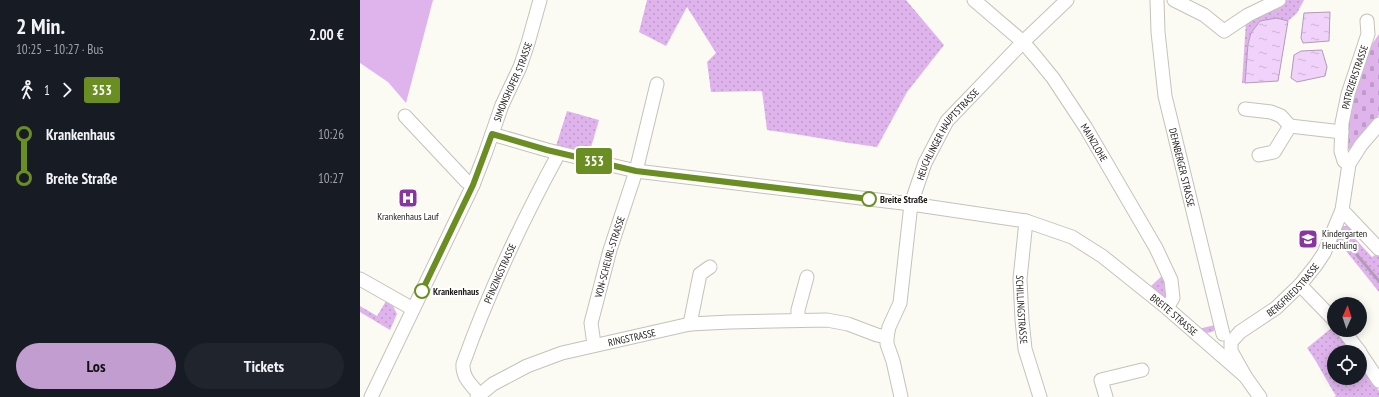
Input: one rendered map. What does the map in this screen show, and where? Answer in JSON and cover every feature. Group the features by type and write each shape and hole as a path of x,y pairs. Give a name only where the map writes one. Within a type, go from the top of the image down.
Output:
{"street":[{"name":"SIMONSHOFER STRASSE","path":"371,397 473,185 502,105 520,67 540,0"},
{"name":"MAINZLOHE","path":"974,0 1023,42 1053,78 1086,128 1156,248 1171,280 1173,298 1167,308"},
{"name":"HEUCHLINGER HAUPTSTRASSE","path":"887,337 889,327 900,303 911,204 925,162 947,121 1023,42 1067,0"},
{"name":"DEHNBERGER STRASSE","path":"1157,0 1158,32 1164,96 1228,335"},
{"path":"1174,0 1204,15 1224,31 1248,15 1279,0"},
{"name":"PATRIZIERSTRASSE","path":"1349,164 1344,161 1341,151 1342,132 1348,94 1368,34 1367,22"},
{"name":"VON-SCHEURL-STRASSE","path":"594,344 591,323 610,250 636,171 657,84"},
{"path":"1245,108 1271,112 1281,116 1290,126 1342,132"},
{"path":"405,116 466,181 473,185"},
{"path":"1259,155 1274,152 1290,126"},
{"name":"BERGFRIEDSTRASSE","path":"1228,335 1240,332 1276,308 1300,285 1324,253 1342,210 1349,164 1376,131"},
{"name":"BREITE STRASSE","path":"492,134 558,153 636,171 911,204 1026,221 1072,237 1102,256 1167,308 1245,376"},
{"name":"PFINZINGSTRASSE","path":"478,396 462,371 463,364 494,285 558,153"},
{"path":"1342,210 1379,249"},
{"name":"SCHILLINGSTRASSE","path":"1026,221 1020,279 1022,320 1025,349 1040,397"},
{"path":"690,324 700,274 710,267"},
{"path":"798,320 798,310 807,277"},
{"path":"360,279 413,309"},
{"path":"1300,285 1327,313"},
{"name":"RINGSTRASSE","path":"478,396 493,384 528,366 562,353 594,344 690,324 798,320 839,321 887,337"},
{"path":"1209,345 1228,335 1231,342 1230,351 1260,397"},
{"path":"887,337 887,344 893,361 901,397"},
{"path":"1348,337 1355,345"},
{"path":"1367,363 1379,381"},
{"path":"1106,397 1101,380 1142,370"}],"green space":[{"path":"360,0 433,0 406,103 388,82 360,63"},
{"path":"647,0 906,0 944,45 907,92 877,147 863,145 767,130 762,91 711,92 707,62 716,53 687,7 666,46 639,32"},
{"path":"1286,0 1304,0 1297,13 1288,21 1277,18 1260,21 1251,33 1248,44 1245,83 1242,83 1246,20"},
{"path":"1379,34 1379,115 1358,138 1351,149 1345,149 1347,110 1368,50"},
{"path":"567,111 599,120 589,154 556,146"},
{"path":"1342,226 1348,226 1353,229 1350,233 1372,257 1378,253 1379,254 1379,292 1342,246 1338,251 1332,247"},
{"path":"1164,274 1167,295 1163,298 1151,286"},
{"path":"386,301 393,306 397,314 390,330 360,312 360,306 377,316"},
{"path":"1215,325 1214,331 1209,333 1198,329"},
{"path":"1327,332 1327,337 1344,337 1351,345 1327,345 1327,381 1307,348"},
{"path":"1367,370 1379,391 1379,397 1334,397 1336,396 1330,385 1367,385"}],"water":[{"path":"1330,12 1329,41 1303,43 1301,38 1304,13"},
{"path":"1277,18 1288,21 1278,81 1245,83 1248,44 1251,33 1260,21"},
{"path":"1322,50 1327,67 1325,76 1297,82 1291,78 1294,55 1301,51"}],"waterway":[{"path":"1357,255 1379,281"}],"bus line":[{"name":"353","path":"422,291 473,185 492,134 547,150 636,171 869,199"}],"place":[{"name":"Krankenhaus Lauf","path":"408,198"},
{"name":"Breite Straße","path":"869,199"},
{"name":"Kindergarten Heuchling","path":"1308,239"},
{"name":"Krankenhaus","path":"422,291"}]}
